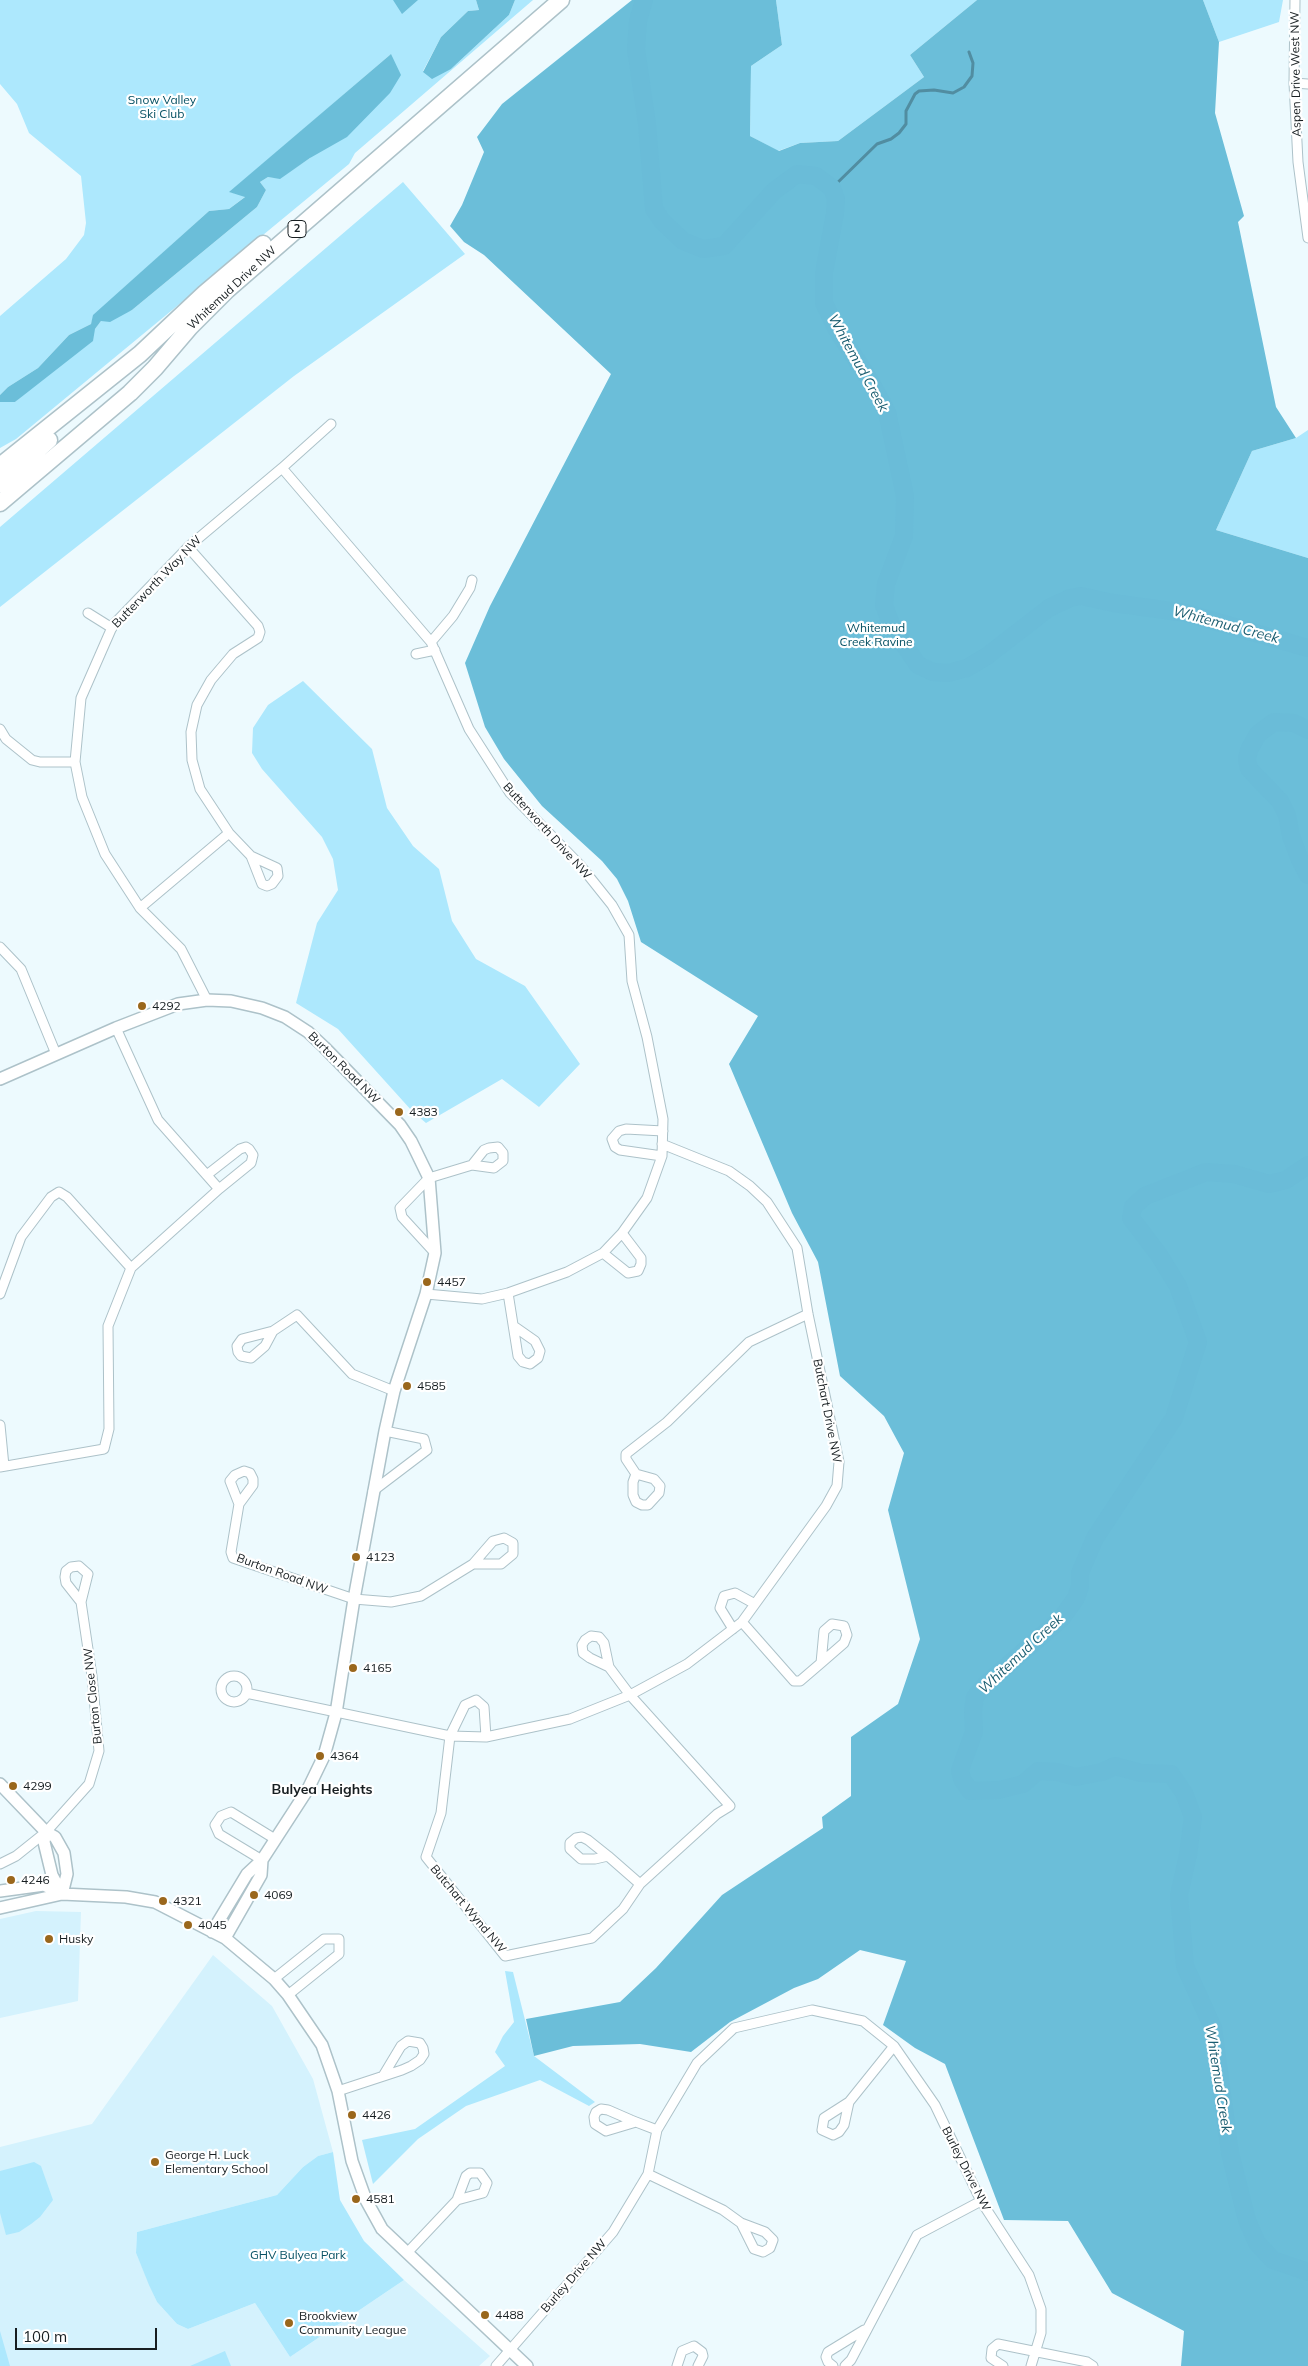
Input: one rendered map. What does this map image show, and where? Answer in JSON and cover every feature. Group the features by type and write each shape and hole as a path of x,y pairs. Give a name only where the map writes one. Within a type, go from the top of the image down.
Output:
{"highway":[{"name":"Whitemud Drive NW","path":"0,503 130,393 155,368 190,327 228,290 548,0"},
{"name":"Whitemud Drive NW","path":"0,466 140,354 204,294 471,71 561,0"},
{"path":"0,484 140,354"}],"street":[{"name":"Aspen Drive West NW","path":"1295,0 1294,83 1298,162 1308,238"},
{"path":"1294,83 1308,84"},
{"name":"Butterworth Way NW","path":"207,1000 181,949 140,908 105,854 82,797 76,762 81,698 112,628 188,547 331,424"},
{"name":"Butterworth Drive NW","path":"282,468 433,646 469,729 510,793 580,865 612,905 629,935 632,981 653,1064 663,1119 662,1156 647,1198 622,1233 603,1253 567,1272 508,1293 482,1299 426,1294"},
{"path":"188,547 258,626 260,632 258,638 233,654 211,680 197,706 191,732 192,760 200,789 229,833 251,856"},
{"path":"416,654 433,646 470,588 472,580"},
{"path":"88,613 112,628"},
{"path":"0,730 22,754 32,760 40,762 76,762"},
{"path":"140,908 229,833"},
{"path":"0,946 20,969 56,1054"},
{"name":"Burton Road NW","path":"0,1079 116,1028 178,1004 207,1000 262,1008 285,1017 308,1032 400,1125 411,1141 429,1178 435,1253 426,1294 394,1391 385,1431 354,1599 336,1713 324,1756 308,1789 262,1860 247,1874 212,1932"},
{"path":"116,1028 158,1120 220,1189"},
{"path":"662,1156 620,1150 612,1139 619,1130 663,1131"},
{"name":"Butchart Drive NW","path":"336,1713 450,1736 486,1737 570,1718 630,1695 687,1664 742,1622 826,1506 837,1486 839,1462 808,1314 797,1248 783,1223 767,1202 729,1171 662,1144"},
{"path":"0,1425 2,1466 104,1449 109,1429 108,1326 131,1268 251,1163 253,1155 250,1149 240,1149 208,1174"},
{"path":"435,1253 400,1213 402,1204 429,1178 472,1164"},
{"path":"0,1294 21,1237 51,1196 59,1192 67,1197 131,1268"},
{"path":"603,1253 628,1273 638,1271 641,1258 622,1233"},
{"path":"508,1293 515,1327"},
{"path":"636,1474 626,1459 626,1454 667,1422 748,1342 808,1314"},
{"path":"273,1331 297,1316 352,1374 394,1391"},
{"path":"374,1491 427,1450 424,1439 385,1431"},
{"name":"Burton Road NW","path":"239,1504 231,1552 233,1558 354,1599 391,1602 421,1596 473,1564"},
{"path":"733,1629 720,1608 724,1596 736,1593 755,1604"},
{"name":"Burton Close NW","path":"0,1864 16,1856 46,1832 89,1784 99,1750 92,1676 81,1602"},
{"path":"742,1622 794,1681 800,1681 821,1663"},
{"path":"608,1667 630,1695"},
{"path":"246,1693 336,1713"},
{"name":"Butchart Wynd NW","path":"450,1736 441,1813 426,1857 505,1956 592,1938 623,1909 640,1884 717,1814 730,1806 630,1695"},
{"path":"450,1736 465,1705 476,1700 484,1707 486,1737"},
{"path":"0,1784 46,1832 44,1842 52,1875 62,1894"},
{"path":"262,1860 220,1834 215,1825 221,1816 232,1812 275,1839"},
{"path":"608,1856 640,1884"},
{"name":"Burton Road NW","path":"225,1938 261,1875 262,1860"},
{"path":"0,1891 44,1885 62,1894"},
{"path":"0,1908 62,1894 126,1897 155,1902 225,1938 274,1978 322,2045 338,2091 352,2161 366,2200 382,2229 527,2366"},
{"path":"274,1978 324,1939 339,1939 339,1954 288,1995"},
{"name":"Burley Drive NW","path":"496,2366 512,2350 543,2310 613,2232 648,2174 657,2130 697,2063 734,2028 812,2010 863,2021 894,2046 935,2105 980,2202 1029,2275 1040,2309 1041,2333 1031,2366"},
{"path":"338,2091 402,2070 420,2060 424,2054 420,2043 408,2041 401,2046 383,2076"},
{"path":"849,2102 894,2046"},
{"path":"636,2122 657,2130"},
{"path":"648,2174 723,2210 741,2223"},
{"path":"407,2252 457,2200"},
{"path":"845,2366 917,2235 980,2202"},
{"path":"833,2366 826,2357 828,2352 866,2328"},
{"path":"1003,2366 991,2358 992,2349 998,2344 1087,2362 1093,2366"},
{"path":"677,2366 682,2351 694,2346 702,2352 703,2356 698,2366"}],"shaded area":[{"path":"36,1911 81,1912 78,2001 0,2018 0,1919"},
{"name":"George H. Luck Elementary School","path":"213,1955 272,2006 313,2079 333,2152 318,2156 303,2167 277,2195 137,2232 136,2253 157,2302 177,2324 188,2329 255,2303 290,2357 404,2280 490,2356 479,2366 0,2366 0,2147 92,2124"}],"green space":[{"name":"Snow Valley Ski Club","path":"0,0 476,0 479,10 468,11 441,37 423,71 451,69 509,15 515,0 533,0 355,153 349,164 16,439 0,448 0,402 15,402 95,329 101,321 132,310 257,207 266,190 260,182 268,177 280,178 310,158 391,54 230,192 246,196 229,209 209,211 94,315 91,324 69,335 38,368 8,387 0,395 0,316 66,259 84,235 86,223 81,176 29,133 17,104 0,84"},
{"path":"393,0 418,0 402,14"},
{"path":"476,0 515,0 509,15 451,69 432,79 423,72 441,37 468,11 479,10"},
{"name":"Whitemud Creek Ravine","path":"632,0 776,0 782,45 751,66 750,136 779,151 800,143 838,141 924,77 910,55 977,0 1203,0 1219,42 1215,113 1244,216 1238,222 1276,407 1296,438 1252,451 1216,530 1308,558 1308,2366 1181,2366 1184,2331 1112,2293 1068,2221 1004,2220 945,2064 915,2048 883,2025 906,1961 860,1950 818,1979 794,1988 730,2022 691,2052 640,2044 573,2046 534,2056 526,2019 620,2002 656,1968 722,1895 823,1828 822,1817 851,1796 851,1737 898,1704 920,1639 888,1510 904,1453 884,1416 840,1376 818,1262 792,1213 729,1064 758,1016 641,942 628,901 617,879 602,861 542,806 504,759 485,727 465,663 490,606 611,374 484,255 464,242 450,226 462,205 484,152 477,137 502,104"},
{"path":"776,0 977,0 910,55 924,77 838,141 800,143 778,151 750,136 751,66 782,45"},
{"path":"1203,0 1283,0 1279,22 1219,42"},
{"path":"391,54 401,75 390,93 347,137 310,158 280,179 268,177 260,182 266,190 257,207 132,310 110,322 101,321 95,329 93,341 15,402 0,402 0,395 8,387 38,368 69,335 91,324 93,315 209,211 229,209 245,197 229,192"},
{"path":"403,182 465,254 294,376 0,607 0,527"},
{"path":"1308,430 1308,558 1216,530 1252,451 1296,438"},
{"path":"303,681 372,749 387,808 413,846 439,869 452,921 476,959 525,986 580,1064 539,1107 502,1079 426,1123 412,1111 338,1029 296,1003 317,923 338,890 333,859 322,837 262,769 252,753 253,728 268,705"},
{"path":"505,1971 513,1972 534,2056 595,2102 589,2106 540,2080 466,2106 418,2139 373,2184 362,2140 415,2129 505,2066 495,2052 503,2036 514,2022"},
{"name":"GHV Bulyea Park","path":"333,2152 340,2200 364,2241 404,2280 290,2357 255,2303 188,2329 177,2324 157,2302 149,2285 136,2253 137,2232 277,2195 303,2167 318,2156"},
{"path":"34,2162 41,2166 53,2200 40,2217 31,2224 19,2232 6,2235 0,2213 0,2171"},
{"path":"0,2331 10,2366 0,2366"},
{"path":"225,2351 231,2366 190,2366"}],"waterway":[{"name":"Whitemud Creek","path":"644,0 638,21 636,49 647,124 654,209 662,221 683,241 703,249 724,246 774,191 797,174 816,176 832,188 836,199 824,273 824,303 837,330 869,379 887,412 905,496 904,536 886,584 884,605 892,627 918,665 933,672 948,673 967,668 987,656 1049,608 1070,598 1081,596 1113,603 1186,613 1308,648"},
{"path":"832,188 877,144 891,139 899,133 906,124 906,111 915,94 919,91 934,90 953,93 964,87 972,76 973,63 969,52"},
{"name":"Whitemud Creek","path":"1308,730 1294,723 1274,722 1258,734 1249,750 1247,759 1249,769 1280,801 1287,815 1291,836 1300,860 1308,875"},
{"name":"Whitemud Creek","path":"1307,1165 1308,1173"},
{"name":"Whitemud Creek","path":"1308,1165 1286,1180 1269,1184 1234,1174 1206,1172 1145,1196 1133,1207 1131,1218 1159,1255 1178,1286 1198,1342 1174,1418 1095,1538 1080,1573 1080,1586 1076,1598 1061,1619 985,1685 975,1697 973,1711 974,1732 960,1770 962,1779 970,1791 999,1790 1023,1784 1038,1771 1057,1772 1076,1777 1102,1772 1115,1766 1141,1773 1171,1774 1184,1793 1193,1817 1188,1855 1179,1895 1185,1966 1213,2028 1230,2153 1247,2220 1257,2243 1273,2260 1308,2272"}],"place":[{"name":"4292","path":"142,1006"},
{"name":"4383","path":"399,1112"},
{"name":"4457","path":"427,1282"},
{"name":"4585","path":"407,1386"},
{"name":"4123","path":"356,1557"},
{"name":"4165","path":"353,1668"},
{"name":"4364","path":"320,1756"},
{"name":"4299","path":"13,1786"},
{"name":"4246","path":"11,1880"},
{"name":"4069","path":"254,1895"},
{"name":"4321","path":"163,1901"},
{"name":"4045","path":"188,1925"},
{"name":"Husky","path":"49,1939"},
{"name":"4426","path":"352,2115"},
{"name":"George H. Luck Elementary School","path":"155,2162"},
{"name":"4581","path":"356,2199"},
{"name":"4488","path":"485,2315"},
{"name":"Brookview Community League","path":"289,2323"}],"district":[{"name":"Bulyea Heights","path":"322,1790"}]}
